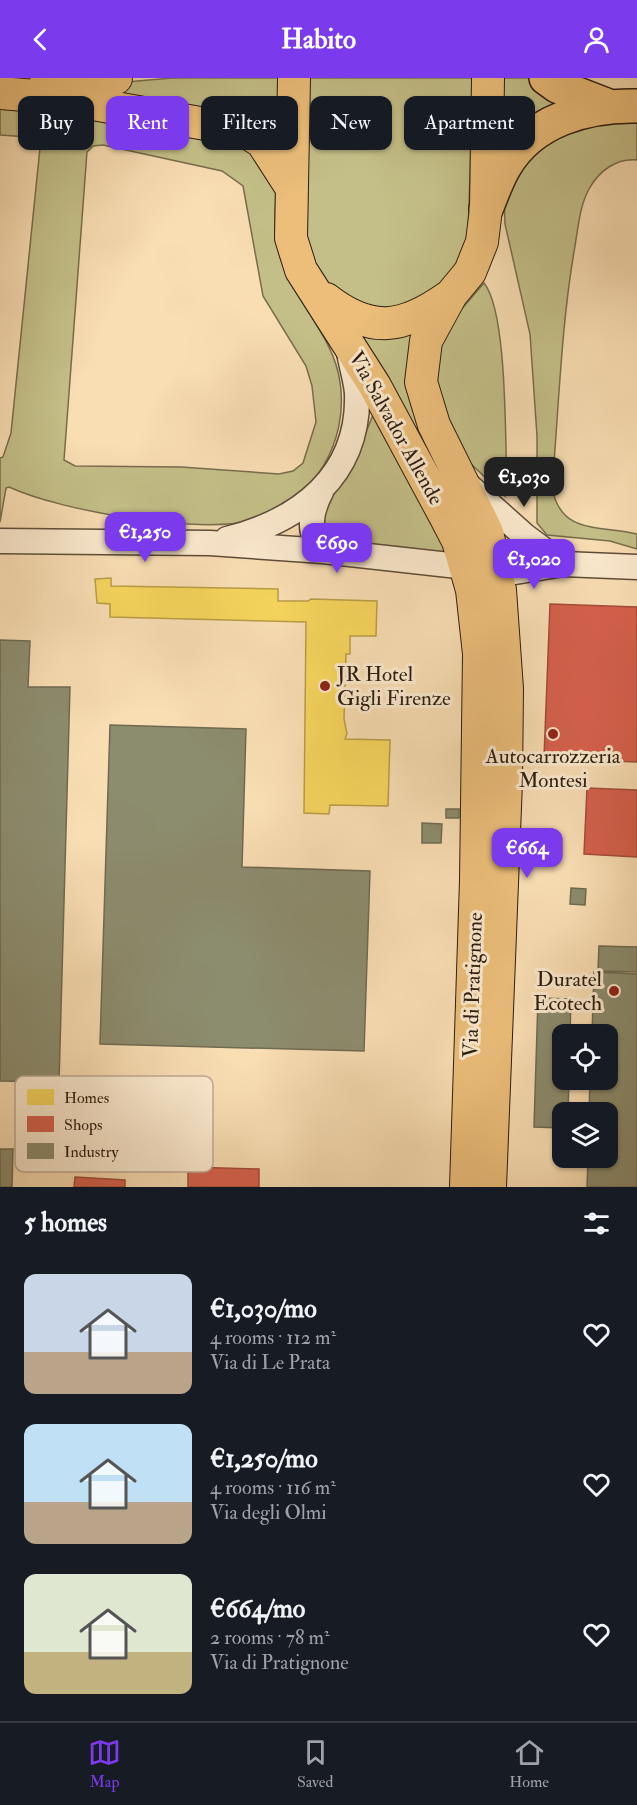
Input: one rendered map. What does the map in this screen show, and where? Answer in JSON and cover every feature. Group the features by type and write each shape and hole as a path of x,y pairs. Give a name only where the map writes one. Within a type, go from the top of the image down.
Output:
{"highway":[{"path":"546,78 557,86 621,106"},
{"path":"486,209 505,166 526,139 557,119 621,106"}],"main road":[{"path":"0,91 116,78"},
{"name":"Via Salvador Allende","path":"294,78 291,238 301,270 346,337 445,516 467,567"},
{"name":"Via Salvador Allende","path":"488,78 486,209 482,242 470,272 451,295 426,341 421,382 434,425 487,532 497,575"},
{"path":"0,91 60,98 245,130 262,142 291,187"},
{"name":"Via Salvador Allende","path":"318,293 345,314 369,323 397,323 424,315 451,295"},
{"name":"Via di Pratignone","path":"466,1187 476,880 479,654 467,567"},
{"name":"Via di Pratignone","path":"490,1187 507,689 497,575"}],"street":[{"path":"323,551 316,544 311,521 313,507 343,460 354,421 357,393 346,337"},
{"path":"463,480 517,529 563,564"},
{"path":"210,543 253,533 281,521 300,510 322,490"},
{"path":"0,541 210,543 323,551 467,567"},
{"path":"497,575 563,564 637,567"}],"shaded area":[{"path":"172,78 279,78 278,96 201,96 201,127 189,124 189,96 106,96 106,101 94,98 94,96 57,88"},
{"path":"308,78 473,78 472,96 404,96 404,150 471,150 466,250 447,283 396,308 369,307 332,289 318,273 304,231"},
{"path":"501,78 528,78 574,103 535,132 535,96 501,96"},
{"path":"0,106 18,108 18,136 0,135"},
{"path":"94,118 106,120 106,146 94,146"},
{"path":"637,121 637,160 622,161 603,171 589,189 581,209 566,306 552,487 556,502 572,521 596,528 637,534 637,549 610,541 547,535 537,523 537,436 530,334 505,224 504,197 528,155 579,123"},
{"path":"189,131 201,133 201,150 252,150 276,178 276,240 281,260 295,290 330,350 340,382 339,426 333,447 323,467 310,484 294,500 275,512 254,520 200,525 95,512 32,496 9,487 6,488 0,522 0,458 3,457 11,433 40,150 89,150 87,152 64,460 75,466 181,467 279,474 293,471 303,463 316,422 312,386 306,366 263,296 243,186 222,171 126,150 189,150"},
{"path":"502,150 510,150 502,156"},
{"path":"484,283 492,298 501,350 506,443 507,489 505,496 470,463 456,442 436,401 437,344 459,312"},
{"path":"413,334 409,396 412,408 476,536 361,337 393,338"},
{"path":"373,415 445,552 324,541 323,508 351,469"}],"building: Homes":[{"name":"JR Hotel Gigli Firenze","path":"111,578 111,586 278,589 278,601 308,601 311,599 377,601 376,636 350,636 350,654 346,654 344,719 347,734 345,739 390,740 388,806 330,805 329,814 304,813 306,622 110,617 110,604 97,603 95,579"}],"building: Shops":[{"path":"550,604 637,607 637,762 544,758"},
{"path":"587,788 637,790 637,857 584,854"},
{"path":"213,1168 259,1169 259,1187 188,1187 188,1172 213,1172"},
{"path":"75,1177 125,1180 125,1187 74,1187"}],"building: Industry":[{"path":"0,640 30,641 28,687 70,687 59,1076 15,1076 15,1081 0,1081"},
{"path":"110,725 246,729 242,867 370,871 364,1051 100,1044"},
{"path":"446,809 459,809 459,818 446,818"},
{"path":"422,823 442,824 441,843 422,843"},
{"path":"571,888 586,889 585,905 570,904"},
{"path":"599,946 637,947 637,972 598,971"},
{"path":"594,972 637,974 637,1187 587,1187 588,1168 618,1168 618,1102 589,1102 590,1090 618,1090 618,1024 592,1024"},
{"path":"538,998 571,999 570,1024 552,1024 552,1090 569,1090 568,1102 552,1102 552,1128 534,1127"},
{"path":"0,1149 13,1149 12,1187 0,1187"}],"place":[{"name":"JR Hotel Gigli Firenze","path":"325,686"},
{"name":"Autocarrozzeria Montesi","path":"553,734"},
{"name":"Duratel Ecotech","path":"614,991"}]}
